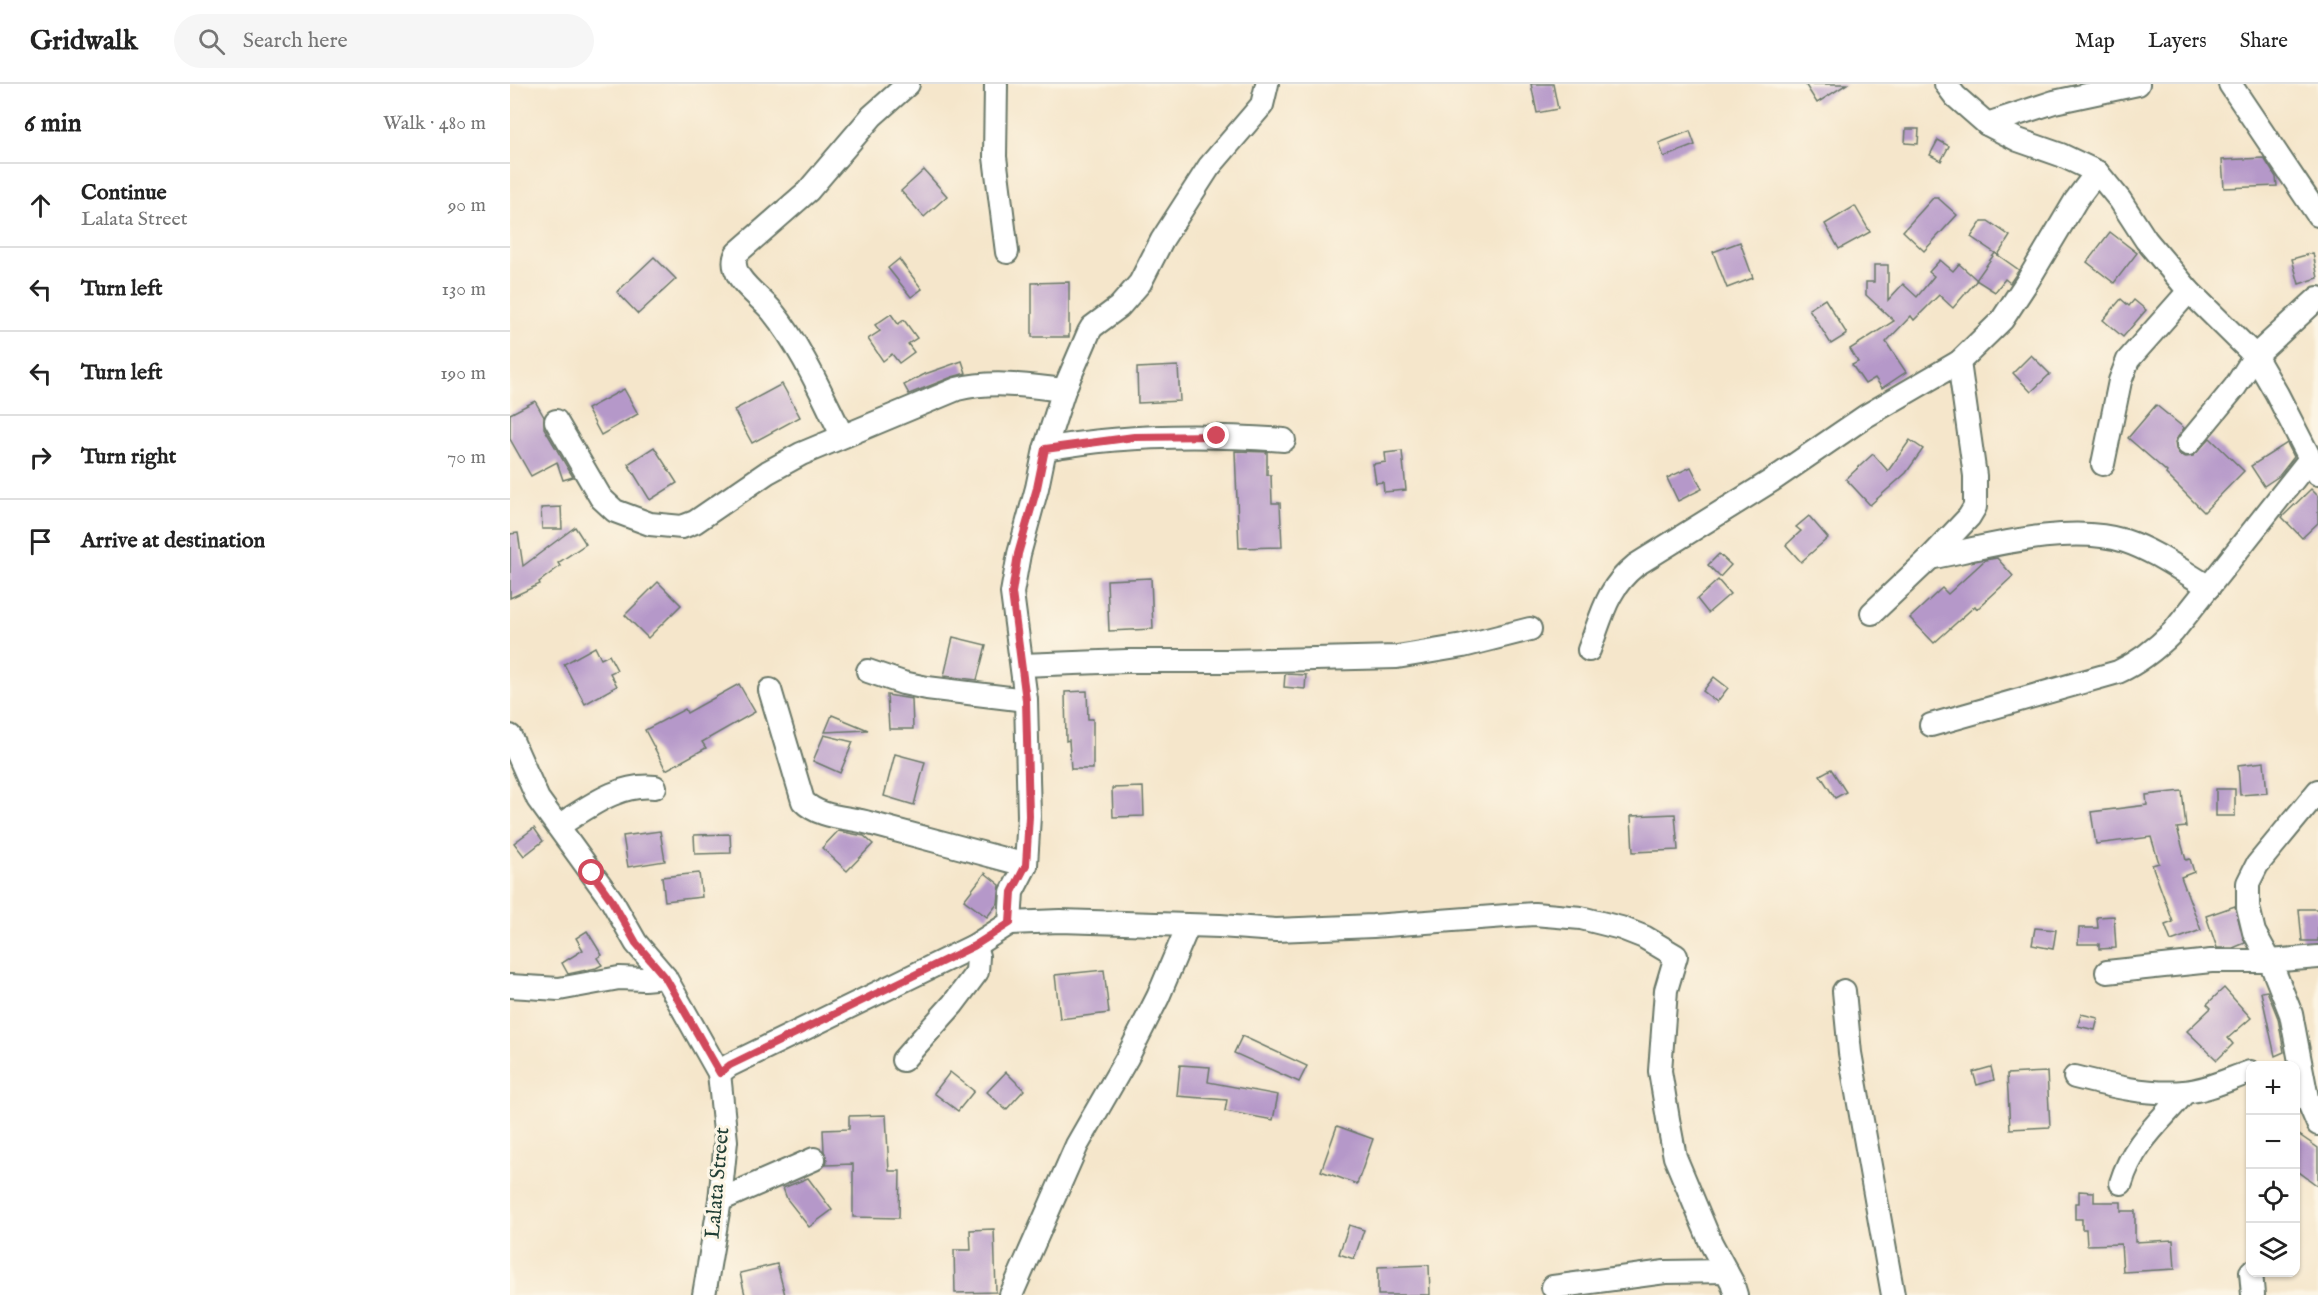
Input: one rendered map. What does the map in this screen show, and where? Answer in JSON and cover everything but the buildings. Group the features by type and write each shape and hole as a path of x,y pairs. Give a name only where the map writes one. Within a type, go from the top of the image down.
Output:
{"street":[{"path":"842,435 800,352 773,313 743,282 733,261 737,253 808,191 872,116 908,84"},
{"path":"996,84 995,157 1007,252"},
{"path":"1010,923 1012,892 1026,865 1029,816 1026,700 1012,593 1018,554 1037,488 1045,449 1064,390 1092,327 1119,307 1140,284 1162,240 1209,167 1262,105 1267,84"},
{"path":"1931,725 2118,672 2134,665 2156,649 2173,632 2209,587 2314,467 2255,356 2189,291 2146,240 2120,200 2097,172 2061,155 2018,140 1987,124 1955,96 1946,84"},
{"path":"1987,124 2054,102 2138,84"},
{"path":"2230,84 2318,215"},
{"path":"1589,650 1609,594 1621,577 1636,565 1772,481 1866,416 1959,362 2002,320 2076,200 2097,172"},
{"path":"2103,464 2120,381 2128,360 2189,291"},
{"path":"2188,444 2235,387 2255,356 2318,298"},
{"path":"1872,612 1930,558 1969,517 1975,507 1975,476 1959,362"},
{"path":"556,421 601,498 615,511 650,524 682,527 695,522 768,472 842,435 957,389 979,384 1011,384 1064,390"},
{"path":"1045,449 1102,440 1159,436 1217,436 1284,440"},
{"path":"1930,558 2041,537 2096,536 2124,541 2142,548 2209,587"},
{"path":"1022,665 1397,657 1463,646 1530,629"},
{"path":"868,671 903,683 927,688 1026,700"},
{"path":"770,690 803,801 809,808 1026,865"},
{"name":"Lalata Street","path":"510,736 538,799 612,901 636,943 665,977 720,1073 726,1142 720,1200 704,1295"},
{"path":"558,826 599,801 627,788 655,787"},
{"path":"2297,1061 2291,1014 2270,961 2254,932 2248,907 2248,883 2257,865 2318,792"},
{"path":"720,1073 730,1065 974,946 1010,923 1060,921 1276,930 1373,926 1534,914 1581,918 1621,928 1644,937 1676,956 1666,990 1660,1071 1675,1157 1711,1243 1732,1282 1736,1295"},
{"path":"1011,1295 1077,1145 1127,1058 1158,997 1188,926"},
{"path":"903,1060 977,972 978,956 974,946"},
{"path":"2107,972 2211,961 2270,961 2318,957"},
{"path":"510,986 559,988 619,978 665,977"},
{"path":"1844,991 1850,1053 1893,1295"},
{"path":"2075,1077 2143,1091 2185,1092 2246,1073"},
{"path":"2300,1075 2318,1124"},
{"path":"2121,1183 2133,1153 2185,1092"},
{"path":"720,1200 814,1159"},
{"path":"1553,1287 1665,1272 1726,1271"},
{"path":"2251,1277 2253,1295"}],"route":[{"path":"592,873 612,901 636,943 665,977 720,1073 730,1065 974,946 1010,923 1012,892 1026,865 1029,816 1026,700 1012,593 1018,554 1037,488 1045,449 1134,437 1217,436"}]}
